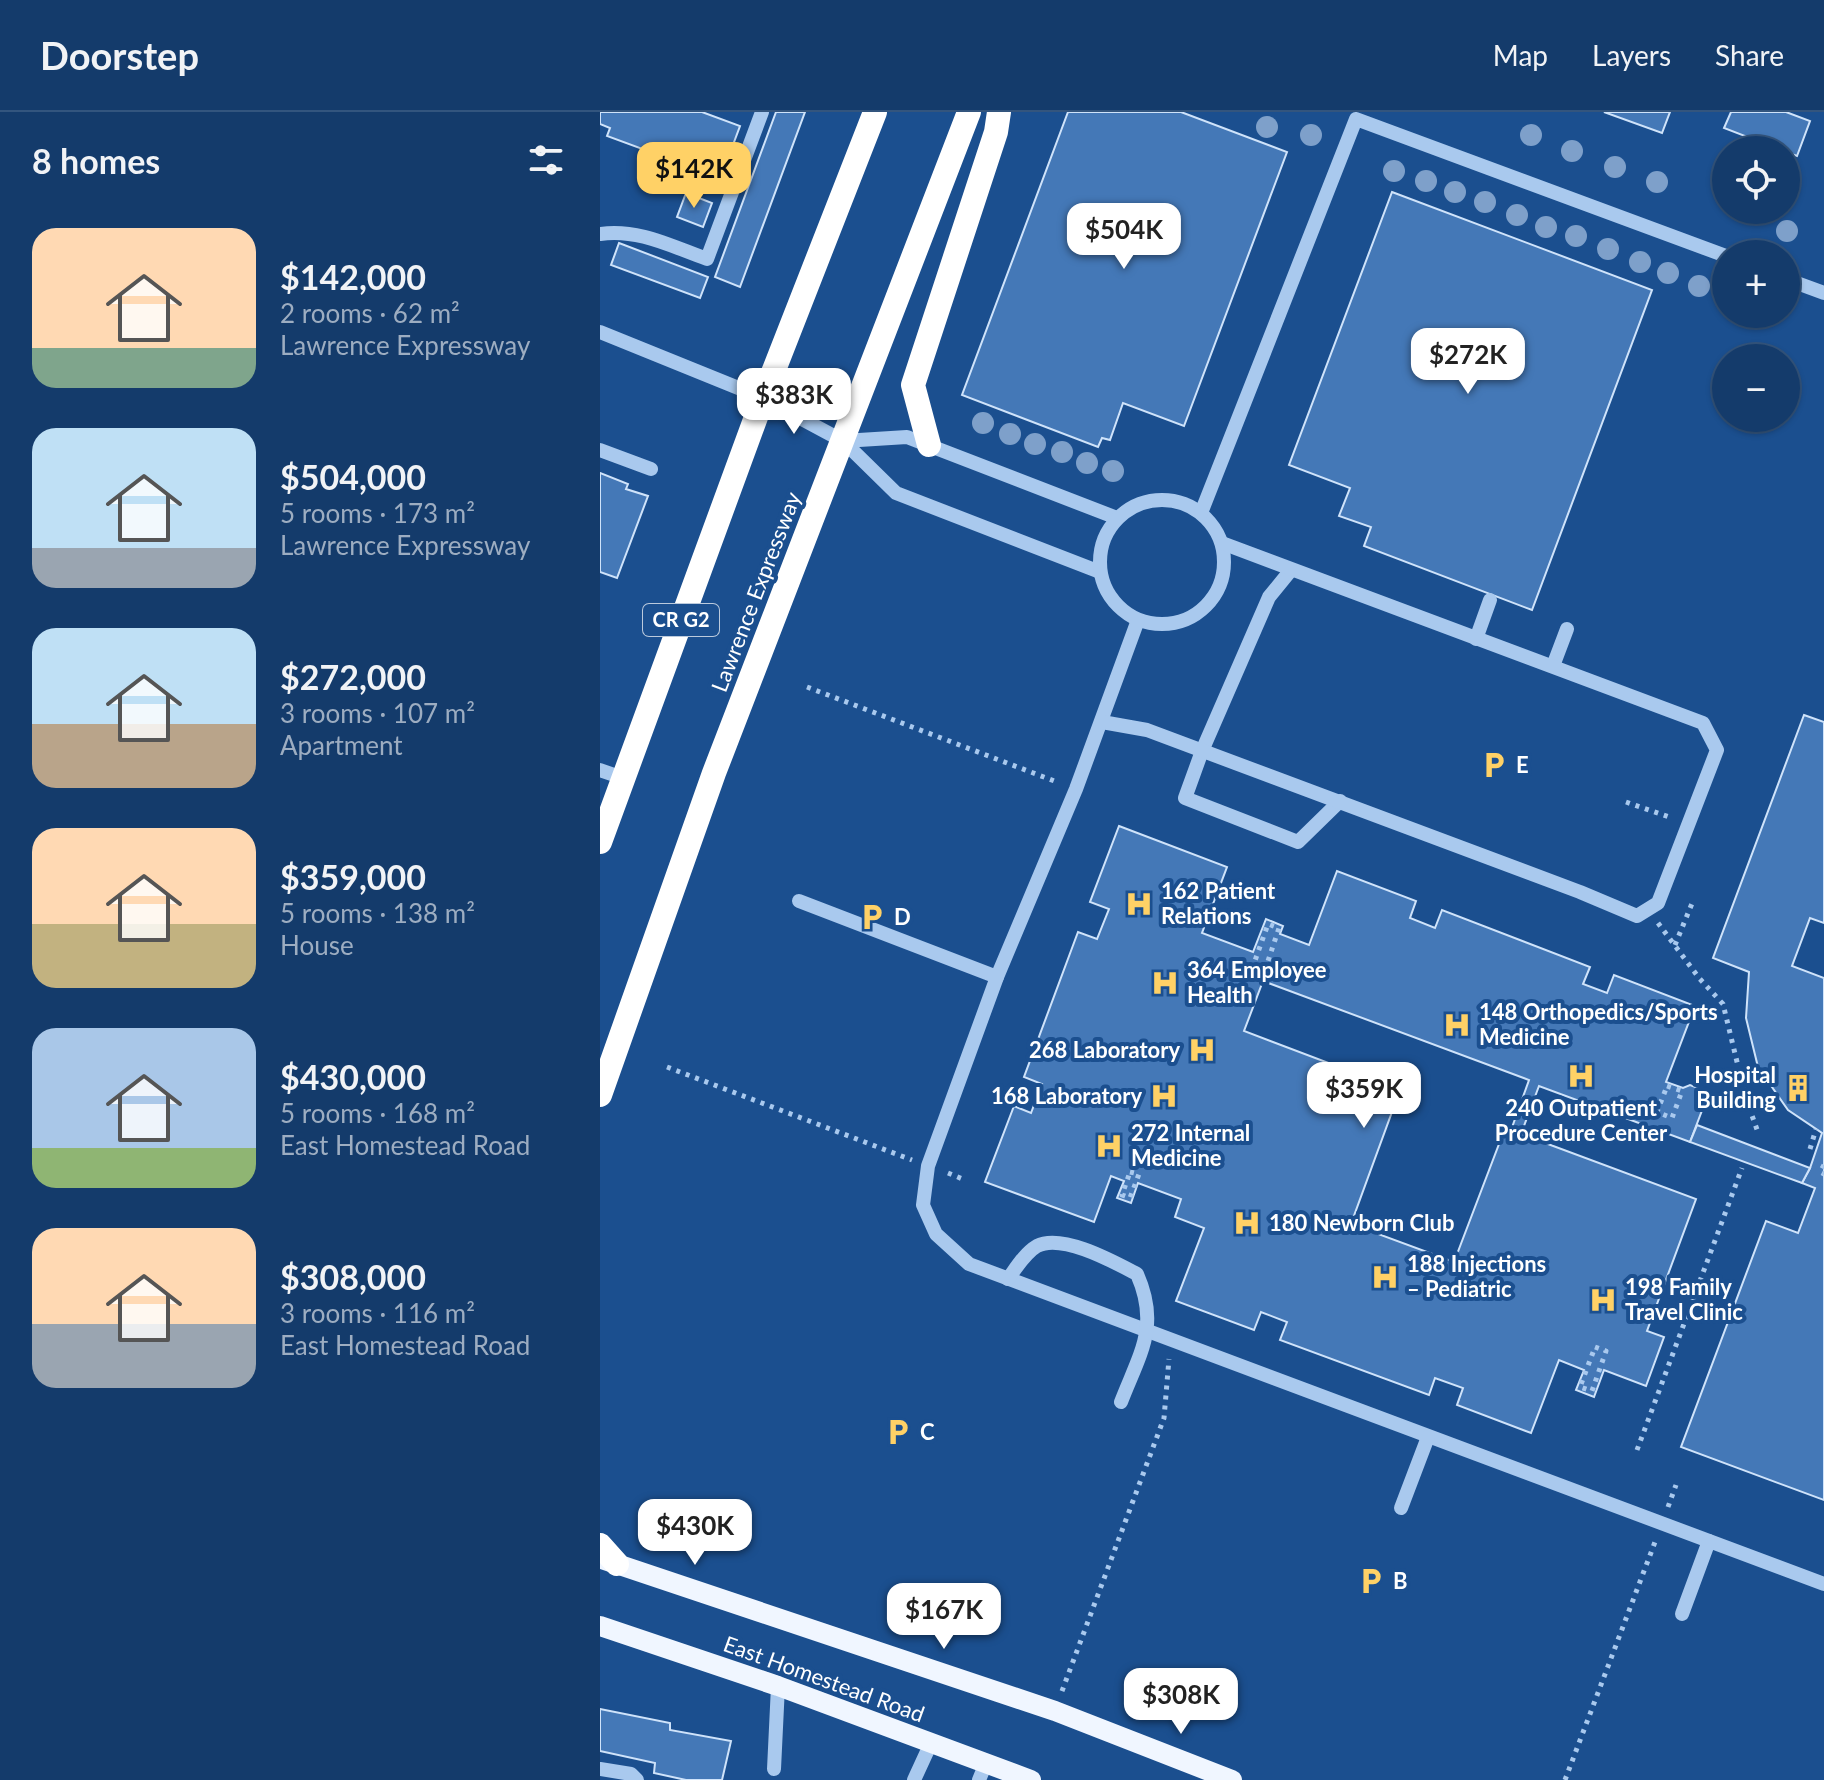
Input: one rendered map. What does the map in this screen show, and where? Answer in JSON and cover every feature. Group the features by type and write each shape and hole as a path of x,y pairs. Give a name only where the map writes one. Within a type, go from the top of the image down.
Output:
{"highway":[{"name":"CR G2","path":"600,842 612,774 875,112"},
{"name":"Lawrence Expressway","path":"600,1095 714,773 969,112"},
{"path":"929,445 913,385 996,132 999,112"},
{"path":"600,1545 609,1561"}],"main road":[{"name":"East Homestead Road","path":"609,1561 1055,1711 1232,1780"},
{"name":"East Homestead Road","path":"600,1626 778,1686 931,1743 982,1772 1031,1780"}],"street":[{"path":"600,234 629,233 707,259 762,112"},
{"path":"1201,513 1356,119 1712,251"},
{"path":"1800,284 1824,293"},
{"path":"600,332 763,398 843,441 896,493 1100,572"},
{"path":"843,441 907,437 1117,518"},
{"path":"600,450 651,469"},
{"path":"1171,500 1201,513 1222,543 1223,576 1207,605 1193,616 1161,624 1138,620 1115,604 1105,589 1100,572 1100,552 1106,534 1117,518 1133,507 1151,501 1171,500"},
{"path":"1102,722 1147,730 1637,916 1658,903 1717,750 1703,723 1222,543"},
{"path":"1291,570 1269,597 1202,751 1185,798 1298,842 1340,801"},
{"path":"1476,639 1490,600"},
{"path":"1138,620 1076,789 997,977 928,1166 923,1205 936,1234 969,1264 1824,1584"},
{"path":"1553,666 1567,629"},
{"path":"799,901 997,977"},
{"path":"1008,1279 1036,1247 1051,1242 1067,1244 1137,1274 1145,1294 1148,1331 1121,1402"},
{"path":"1401,1508 1428,1437"},
{"path":"1682,1614 1709,1541"},
{"path":"774,1769 778,1686"},
{"path":"914,1780 931,1743"},
{"path":"600,1769 631,1774 637,1780"}],"path":[{"path":"807,687 1076,789"},
{"path":"1675,945 1693,901"},
{"path":"1648,910 1699,978 1723,1004 1746,1099 1759,1135"},
{"path":"1252,969 1268,924 1279,928 1264,973"},
{"path":"667,1067 965,1180"},
{"path":"1667,1086 1682,1091 1672,1118 1657,1112 1667,1086"},
{"path":"1810,1149 1816,1129"},
{"path":"1824,1165 1820,1172 1824,1174"},
{"path":"1637,1450 1742,1168"},
{"path":"1130,1172 1139,1174 1130,1198 1122,1195 1130,1172"},
{"path":"1055,1711 1164,1418 1171,1338"},
{"path":"1595,1347 1606,1351 1592,1391 1580,1387 1595,1347"},
{"path":"1565,1780 1676,1485"}],"building":[{"path":"600,112 702,112 740,126 718,185 656,162 659,155 607,136 610,128 600,124"},
{"path":"776,112 805,112 740,287 715,277"},
{"path":"1068,112 1181,112 1287,152 1184,426 1123,403 1110,440 1102,438 1098,447 962,395"},
{"path":"1604,112 1670,112 1662,133"},
{"path":"1731,112 1786,112 1810,121 1800,148 1800,136 1745,136 1724,128"},
{"path":"1392,192 1652,290 1532,610 1364,546 1371,527 1339,516 1350,488 1289,465"},
{"path":"686,193 712,203 703,227 677,217"},
{"path":"619,243 708,277 700,298 611,265"},
{"path":"600,473 628,484 626,489 648,496 617,578 600,572"},
{"name":"Hospital Building","path":"1804,715 1824,722 1824,923 1810,918 1792,966 1824,978 1824,1500 1681,1447 1766,1221 1798,1233 1815,1188 1802,1183 1822,1133 1788,1110 1758,1067 1746,1018 1749,972 1713,958"},
{"path":"1119,826 1227,867 1202,933 1253,952 1266,919 1283,926 1280,934 1309,945 1337,871 1416,901 1410,918 1435,928 1442,910 1590,967 1583,984 1607,993 1614,975 1695,1006 1666,1082 1683,1088 1690,1085 1709,1092 1690,1142 1539,1086 1521,1134 1696,1199 1647,1331 1664,1337 1646,1386 1604,1370 1594,1397 1576,1390 1584,1370 1559,1360 1531,1433 1457,1405 1463,1388 1435,1378 1429,1395 1280,1340 1287,1322 1261,1312 1254,1330 1176,1301 1204,1228 1175,1217 1181,1199 1138,1183 1131,1203 1117,1198 1124,1181 1111,1176 1094,1222 985,1182 1014,1106 1031,1113 1042,1084 1024,1077 1078,932 1097,939 1109,909 1090,902","holes":["1263,981 1529,1080 1510,1133 1504,1131 1454,1262 1351,1224 1400,1090 1244,1031"]},
{"path":"1697,1125 1810,1168 1802,1183 1690,1142"},
{"path":"600,1709 670,1723 670,1730 731,1741 722,1780 686,1780 654,1773 655,1763 600,1751"}],"place":[{"name":"E","path":"1494,765"},
{"name":"162 Patient Relations","path":"1139,904"},
{"name":"D","path":"872,917"},
{"name":"364 Employee Health","path":"1165,983"},
{"name":"148 Orthopedics/Sports Medicine","path":"1457,1025"},
{"name":"268 Laboratory","path":"1202,1050"},
{"name":"240 Outpatient Procedure Center","path":"1581,1076"},
{"name":"Hospital Building","path":"1798,1088"},
{"name":"168 Laboratory","path":"1164,1096"},
{"name":"272 Internal Medicine","path":"1109,1146"},
{"name":"180 Newborn Club","path":"1247,1223"},
{"name":"188 Injections – Pediatric","path":"1385,1277"},
{"name":"198 Family Travel Clinic","path":"1603,1300"},
{"name":"C","path":"898,1432"},
{"name":"B","path":"1371,1581"}]}
